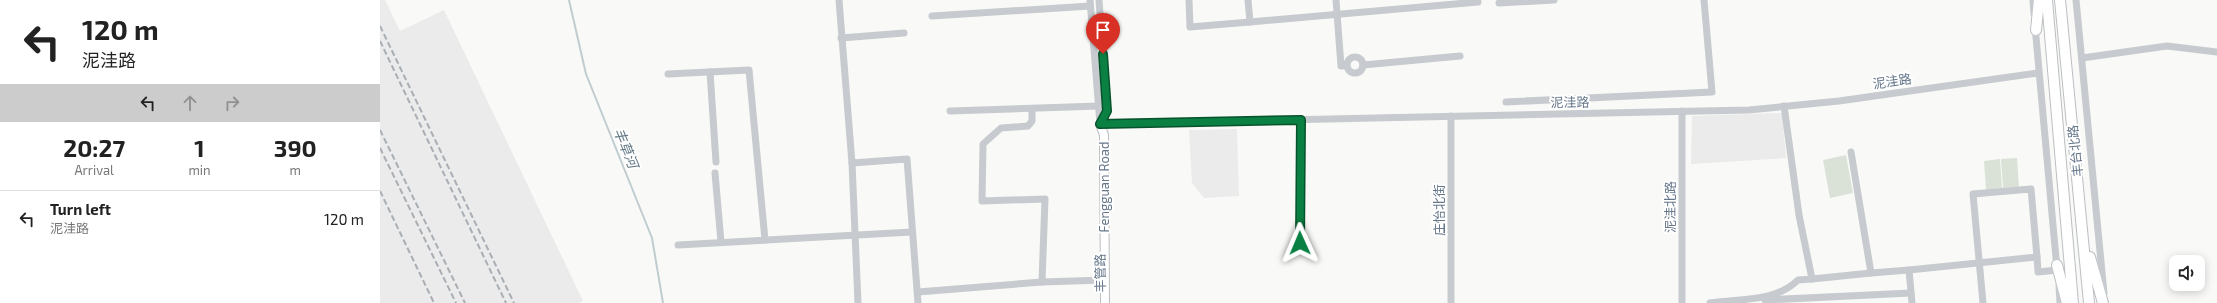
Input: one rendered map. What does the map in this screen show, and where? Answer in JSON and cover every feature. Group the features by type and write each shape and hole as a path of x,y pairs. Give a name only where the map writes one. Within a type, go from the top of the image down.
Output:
{"highway":[{"path":"2036,30 2039,0"},
{"name":"丰台北路","path":"2047,0 2073,303"},
{"name":"丰台北路","path":"2062,0 2061,13 2089,303"},
{"path":"2083,233 2104,303"},
{"path":"2057,268 2067,303"}],"main road":[{"name":"丰管路","path":"1100,124 1099,136 1103,281 1100,303"},
{"path":"1103,281 1105,303"}],"street":[{"path":"838,0 852,163 858,303"},
{"path":"1098,0 1107,111 1100,124"},
{"path":"1189,0 1190,27 1478,2"},
{"path":"1248,0 1250,22"},
{"path":"1336,0 1341,66 1347,66"},
{"path":"1499,3 1554,0"},
{"path":"1506,102 1712,92 1704,0"},
{"path":"2033,0 2038,73 2060,303"},
{"name":"丰台北路","path":"2076,0 2104,303"},
{"path":"932,16 1090,5 1101,26"},
{"name":"Fengguan Road","path":"1090,5 1100,124"},
{"path":"841,38 904,32"},
{"path":"2082,58 2167,46 2186,46 2217,52"},
{"path":"1363,65 1460,56"},
{"path":"1353,57 1360,59 1363,65 1360,71 1356,73 1350,72 1347,66 1348,60 1353,57"},
{"path":"668,74 749,70 765,240"},
{"path":"710,72 716,162"},
{"name":"泥洼路","path":"1100,124 1748,110 2038,73"},
{"path":"950,111 1032,110 1099,106"},
{"path":"1784,106 1799,215 1812,279"},
{"path":"1032,110 1032,121 1028,126 1001,128 983,144 982,201 1045,198 1042,282"},
{"name":"泥洼北路","path":"1682,111 1682,303"},
{"name":"庄怡北街","path":"1451,116 1451,303"},
{"path":"1300,243 1301,120"},
{"path":"1851,152 1872,273"},
{"path":"852,163 907,159 918,303"},
{"path":"715,173 721,242"},
{"path":"1983,303 1973,194 2031,189 2038,272 2057,268"},
{"path":"678,246 721,242 912,232"},
{"path":"1759,300 1790,288 1798,280 2037,258"},
{"path":"1909,270 1912,303"},
{"path":"918,292 1042,282 1103,281"},
{"path":"1710,303 1759,300 1790,301 1911,293"}],"shaded area":[{"path":"380,0 385,0 400,31 444,10 583,301 578,303 380,303"},
{"path":"1782,113 1786,158 1691,164 1692,116"},
{"path":"1237,129 1239,196 1204,198 1192,183 1189,130"},
{"path":"1846,155 1853,193 1830,198 1823,160"},
{"path":"2017,158 2019,187 2003,188 2001,159"},
{"path":"2000,159 2002,188 1986,190 1984,161"}],"waterway":[{"name":"丰草河","path":"569,0 586,74 652,238 663,303"}],"railway":[{"path":"380,26 514,303"},
{"path":"380,41 506,303"},
{"path":"380,130 465,303"},
{"path":"380,148 456,303"},
{"path":"380,191 434,303"}],"route":[{"path":"1103,54 1107,111 1100,124 1301,120 1299,152 1300,243"}]}
